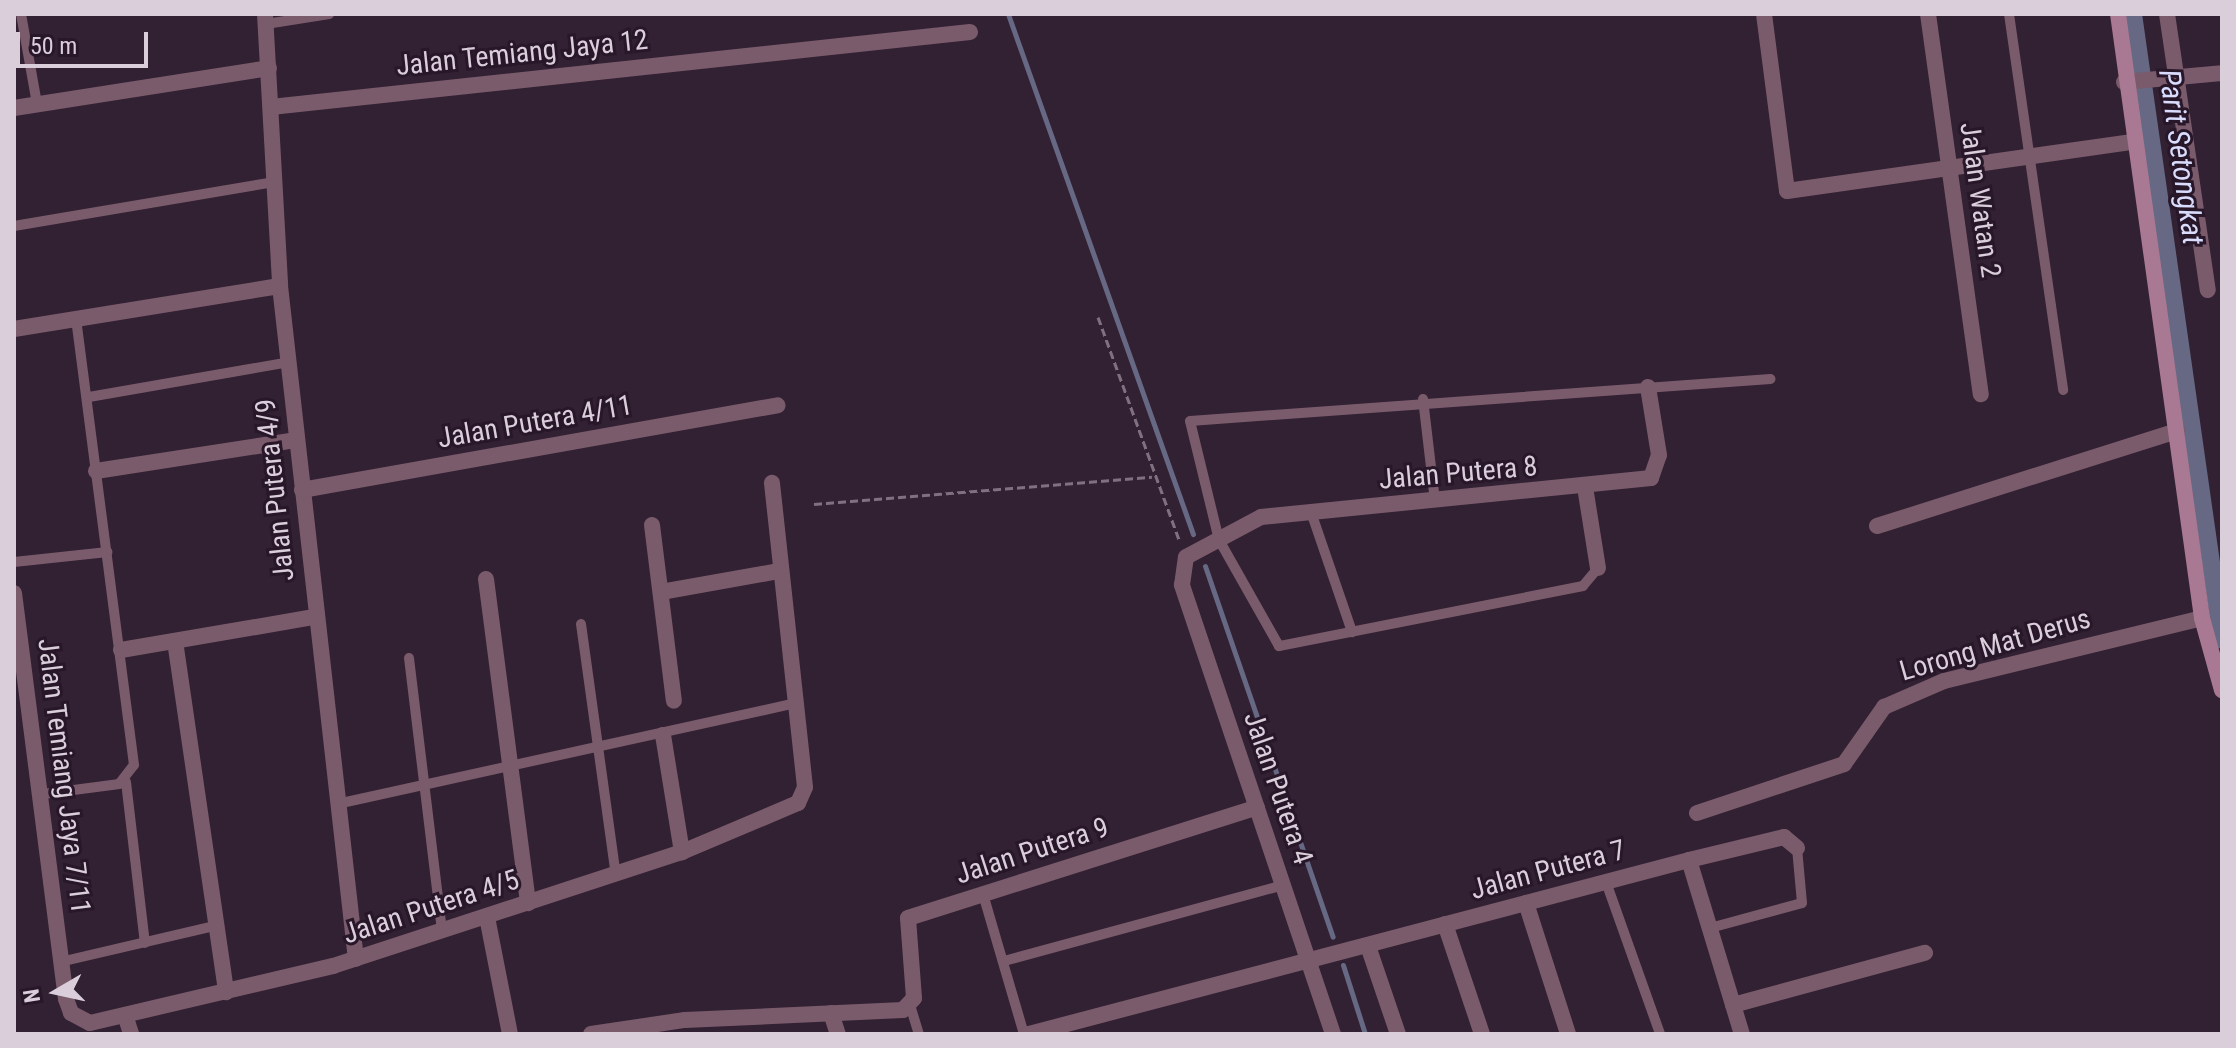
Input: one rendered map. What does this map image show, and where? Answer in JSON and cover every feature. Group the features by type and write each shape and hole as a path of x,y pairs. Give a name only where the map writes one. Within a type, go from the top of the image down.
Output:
{"street":[{"path":"1764,14 1787,191 2131,142"},
{"name":"Jalan Watan 2","path":"1928,14 1981,394"},
{"path":"2118,14 2137,81 2131,142 2177,431 2202,618 2222,690"},
{"path":"2167,14 2173,78 2215,289"},
{"name":"Jalan Putera 4/9","path":"266,19 280,286 314,617 356,959"},
{"name":"Jalan Temiang Jaya 12","path":"271,107 970,32"},
{"path":"14,108 269,68"},
{"path":"2137,81 2222,73"},
{"path":"14,329 280,286"},
{"name":"Jalan Putera 8","path":"1186,557 1261,517 1639,482 1657,469 1648,387"},
{"name":"Jalan Putera 4/11","path":"302,490 777,405"},
{"path":"1877,526 2177,431"},
{"path":"96,471 297,440"},
{"path":"772,483 793,704"},
{"path":"1585,487 1598,568"},
{"path":"652,525 674,701"},
{"name":"Jalan Putera 4","path":"1186,557 1182,585 1333,1034"},
{"path":"661,592 779,571"},
{"path":"486,579 528,903"},
{"name":"Jalan Temiang Jaya 7/11","path":"14,593 43,794 60,962 71,1013"},
{"path":"121,650 314,617"},
{"name":"Lorong Mat Derus","path":"1697,813 1844,764 1884,707 1944,681 2202,618"},
{"path":"175,641 226,992"},
{"name":"Jalan Putera 4/5","path":"71,1013 90,1023 356,959 682,852 798,803 805,787 793,704"},
{"path":"663,735 682,852"},
{"name":"Jalan Putera 9","path":"910,1005 908,918 1257,807"},
{"name":"Jalan Putera 7","path":"1026,1034 1784,837 1797,848"},
{"path":"1689,860 1742,1034"},
{"path":"1526,903 1568,1034"},
{"path":"487,917 510,1034"},
{"path":"1445,924 1482,1034"},
{"path":"1368,946 1398,1034"},
{"path":"1733,1005 1925,953"},
{"path":"591,1034 910,1005"},
{"path":"831,1013 838,1034"},
{"path":"125,1015 131,1034"}],"lane":[{"path":"21,14 37,104"},
{"path":"266,19 329,14"},
{"path":"2009,14 2063,390"},
{"path":"14,226 275,182"},
{"path":"76,319 89,397 134,765 126,782 145,943"},
{"path":"89,397 289,362"},
{"path":"1598,568 1583,586 1279,646 1219,540 1190,421 1423,399 1770,379"},
{"path":"1423,399 1435,501"},
{"path":"1311,512 1352,632"},
{"path":"14,562 107,552"},
{"path":"581,624 602,748 616,875"},
{"path":"409,658 442,932"},
{"path":"337,804 663,735 793,704"},
{"path":"43,794 126,782"},
{"path":"1710,928 1802,903 1797,848"},
{"path":"1606,882 1660,1034"},
{"path":"1004,961 1283,885"},
{"path":"983,894 1026,1034"},
{"path":"60,962 215,926"},
{"path":"910,1005 919,1034"}],"path":[{"path":"1098,317 1152,477 1186,557"},
{"path":"814,504 1152,477"}],"waterway":[{"path":"1008,14 1193,534"},
{"name":"Parit Setongkat","path":"2133,14 2222,640"},
{"path":"1205,566 1333,937"},
{"path":"1343,965 1365,1034"}]}
